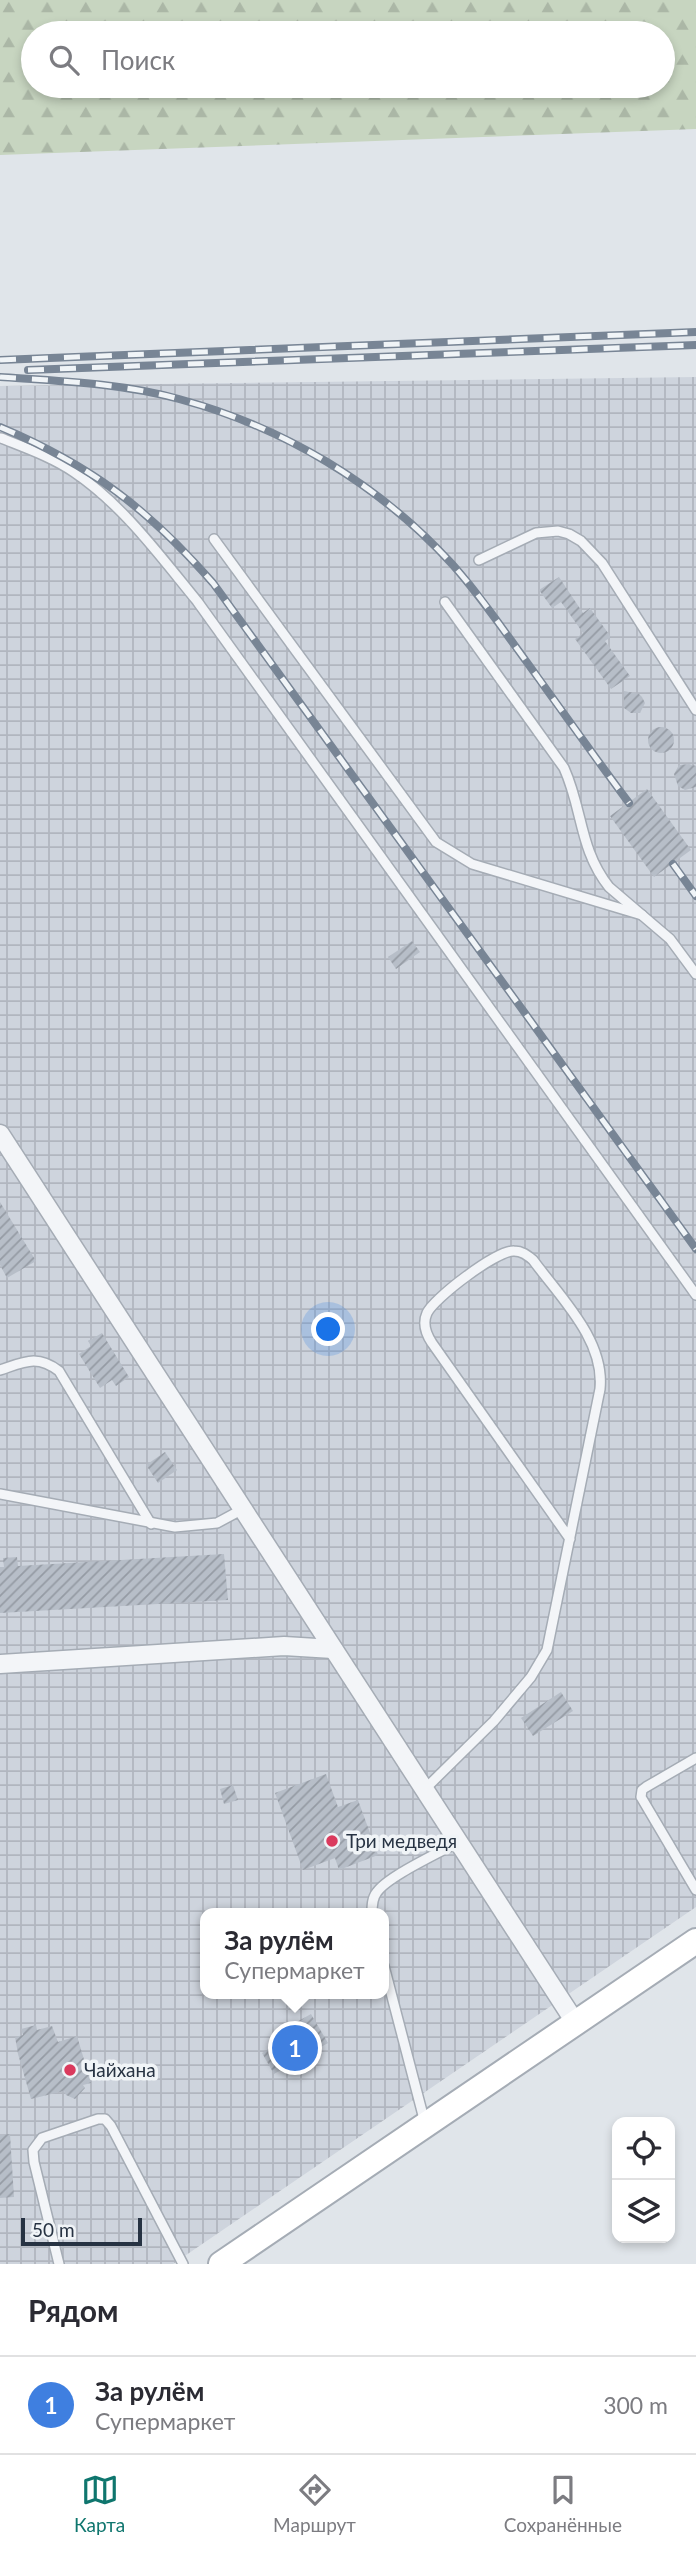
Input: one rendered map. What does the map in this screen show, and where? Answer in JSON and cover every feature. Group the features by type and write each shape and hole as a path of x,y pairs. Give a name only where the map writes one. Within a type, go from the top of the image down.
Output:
{"main road":[{"path":"222,2264 696,1941"}],"street":[{"path":"0,1133 575,2022"},
{"path":"0,1664 284,1646 333,1649"}],"lane":[{"path":"1,438 58,463 87,481 125,517 197,601 696,1295"},
{"path":"479,560 536,533 547,531 569,534 581,541 602,563 696,710"},
{"path":"214,539 436,842 472,864 642,915"},
{"path":"445,602 564,768 572,787 584,844 601,877 670,939 695,969"},
{"path":"424,1790 495,1721 540,1665 547,1650 570,1539 600,1389 602,1375 591,1340 533,1260 524,1253 513,1251 491,1260 438,1299 426,1315 424,1324 432,1343 570,1539"},
{"path":"0,1370 32,1360 50,1364 59,1371 151,1524"},
{"path":"0,1494 175,1527 207,1525 226,1520 243,1508"},
{"path":"696,1758 646,1787 642,1790 641,1797 696,1890"},
{"path":"372,1908 377,1892 389,1881 457,1842"},
{"path":"389,1985 426,2124"},
{"path":"59,2264 33,2150 41,2138 105,2119 183,2264"}],"shaded area":[{"path":"696,377 696,1907 173,2264 0,2264 0,386"}],"green space":[{"path":"0,0 696,0 696,129 0,155"}],"building":[{"path":"559,577 583,613 590,608 611,637 605,641 630,676 611,689 575,639 583,633 561,602 552,608 539,590"},
{"path":"624,691 642,697 645,703 640,713 631,713 624,708"},
{"path":"661,727 670,731 674,740 670,749 661,753 652,749 648,740 652,731"},
{"path":"679,765 696,766 696,787 685,790 678,786 674,774"},
{"path":"647,789 691,850 654,877 610,816"},
{"path":"412,941 420,952 396,969 388,957"},
{"path":"0,1202 36,1261 7,1278 0,1265"},
{"path":"102,1333 129,1377 116,1386 112,1380 100,1388 79,1354 91,1346 88,1341"},
{"path":"165,1452 177,1470 158,1483 146,1465"},
{"path":"224,1554 228,1600 0,1613 0,1567 4,1567 3,1558 17,1557 18,1566"},
{"path":"561,1692 573,1711 533,1736 521,1718"},
{"name":"Три медведя","path":"326,1774 338,1807 358,1800 378,1855 339,1870 335,1858 303,1870 275,1793"},
{"path":"233,1785 238,1800 224,1804 220,1789"},
{"path":"311,2014 328,2043 274,2074 262,2053 298,2031 293,2024"},
{"path":"36,2025 37,2030 52,2026 58,2042 77,2036 91,2083 83,2085 85,2088 75,2099 64,2091 31,2099 15,2037 23,2035 21,2029"},
{"path":"10,2134 14,2197 0,2198 0,2135"}],"railway":[{"path":"0,360 696,332"},
{"path":"28,370 696,345"},
{"path":"0,377 113,386 179,399 255,425 292,442 361,484 424,535 462,575 629,803"},
{"path":"0,427 63,457 116,492 165,532 213,583 696,1249"},
{"path":"673,864 696,896"}],"place":[{"name":"Три медведя","path":"332,1841"},
{"name":"За рулём","path":"295,2048"},
{"name":"Чайхана","path":"70,2070"}]}
